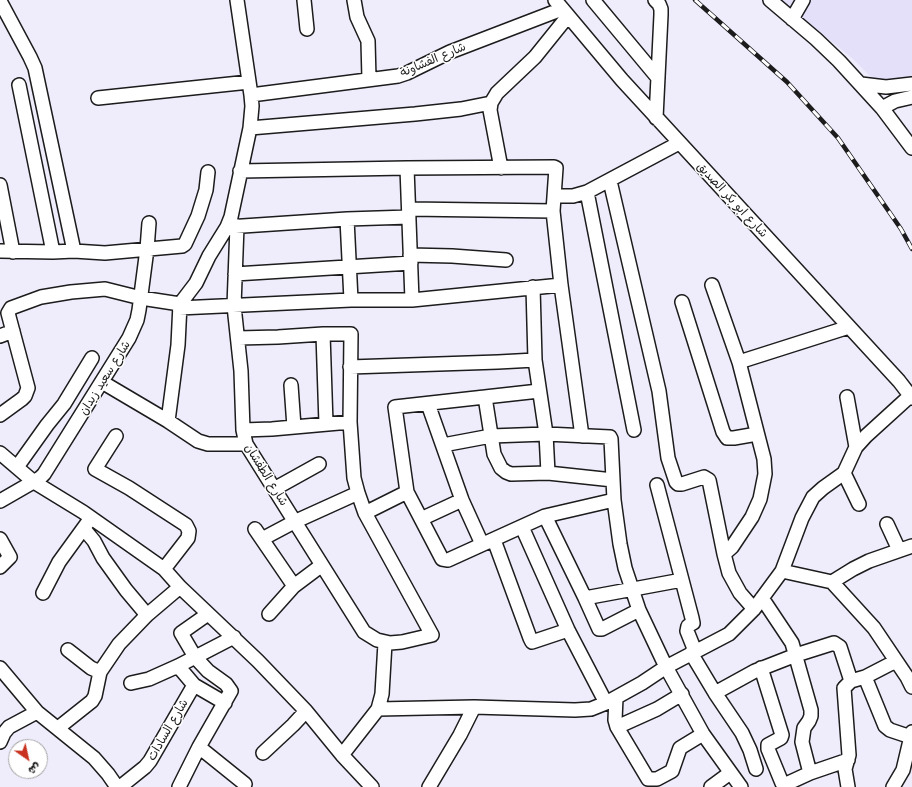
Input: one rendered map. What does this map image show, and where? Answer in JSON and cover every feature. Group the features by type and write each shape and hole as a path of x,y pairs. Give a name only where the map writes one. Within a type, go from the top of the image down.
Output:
{"street":[{"path":"168,421 178,345 179,306 196,282 209,256 232,227 231,217 252,117 251,95 237,0"},
{"path":"304,0 307,30"},
{"path":"354,0 357,16 368,41 369,79"},
{"path":"593,0 658,78"},
{"path":"655,0 661,9 656,118"},
{"path":"792,19 803,0"},
{"path":"0,1 35,68 74,251"},
{"path":"774,1 862,84 912,148"},
{"path":"501,168 490,110 491,104 497,93 535,56 562,8"},
{"name":"شارع الفشاونة","path":"251,95 398,76 408,73 450,52 562,8"},
{"name":"شارع ابو بكر الصديق","path":"562,8 656,118 849,327 911,397"},
{"path":"98,98 249,82"},
{"path":"862,84 886,87 912,84"},
{"path":"18,85 53,252"},
{"path":"882,108 895,101 912,97"},
{"path":"250,128 415,114 491,104"},
{"path":"554,196 573,196 587,192 680,143"},
{"path":"240,171 554,167 557,170 553,211 561,285 582,436"},
{"path":"407,168 412,300"},
{"path":"0,190 6,252 74,251 105,253 178,248 185,244 200,209 206,190 208,172"},
{"path":"610,181 659,391 668,458 676,482 678,484 682,484 704,478 709,480 729,574 734,584 754,609"},
{"path":"587,192 634,430"},
{"path":"232,227 409,213 553,211"},
{"path":"347,219 351,300"},
{"name":"شارع سعيد زيدان","path":"0,501 40,478 48,469 134,330 141,298 149,223"},
{"name":"شارع الطفشان","path":"232,227 235,274 234,306 241,371 243,430 246,444 364,632 370,637 385,642 396,643 432,635 365,513"},
{"path":"235,274 350,266 452,256 506,260"},
{"path":"0,415 22,399 28,388 8,313 10,309 41,297 105,289 179,306 234,306 351,300 412,300 561,285"},
{"path":"712,285 739,362 764,459 765,474 760,498 752,517 732,546 724,554"},
{"path":"533,287 535,360 546,434 548,473"},
{"path":"682,302 723,432 727,438 757,434"},
{"path":"739,362 849,327"},
{"path":"0,336 13,331"},
{"path":"323,334 326,424"},
{"path":"238,338 351,334 350,422 354,478 365,513 407,492"},
{"path":"17,467 64,404 92,358"},
{"path":"350,367 535,360"},
{"path":"102,382 168,421 198,442 203,444 246,444"},
{"path":"291,385 294,427"},
{"path":"539,392 397,407 395,409 407,492 442,559 448,560 545,516 614,500"},
{"path":"485,397 497,462 506,472 511,474 548,473 613,480"},
{"path":"847,397 856,447"},
{"path":"378,709 474,707 575,710 591,708 611,700 693,652 730,634 754,609 782,571 802,518 813,497 822,488 844,473 856,447 866,436 911,397"},
{"path":"428,404 462,500 488,542 532,642 568,630"},
{"path":"243,430 350,422"},
{"path":"443,445 491,436 546,434 606,436 611,439 614,500 620,544 625,568 639,610 666,667 703,734 741,787"},
{"path":"116,436 95,469 129,488 154,506 186,525 189,531 188,538 164,569"},
{"path":"0,453 34,482 88,523 164,569 180,587 234,637 306,711 342,755 371,787"},
{"path":"274,489 319,464"},
{"path":"844,473 859,504"},
{"path":"657,485 693,623 688,626 687,631 693,652 715,693 742,733 750,750 756,769"},
{"path":"294,586 259,534 294,522 358,493"},
{"path":"421,519 462,500"},
{"path":"545,516 586,598 599,629 602,630 639,610"},
{"path":"43,593 59,562 88,523"},
{"path":"88,523 94,541 103,558 126,590 147,615"},
{"path":"887,524 899,550"},
{"path":"522,527 568,630 611,700 617,727 648,779 657,779 672,771 680,748 703,734"},
{"path":"0,539 10,557 0,567"},
{"path":"832,582 869,561 912,546"},
{"path":"269,614 294,586 322,565"},
{"path":"782,571 832,582 874,628 910,680"},
{"path":"586,598 682,580"},
{"path":"58,728 92,702 95,696 100,672 119,644 147,615 180,587"},
{"path":"762,598 792,643 796,655 811,710 809,722 804,728 802,742 810,773"},
{"path":"179,787 199,747 231,691 226,684 208,672 195,657 181,633 208,614"},
{"path":"131,683 149,679 234,637"},
{"path":"342,755 378,709 382,694 385,642"},
{"path":"715,693 761,668 834,643 840,647 851,681"},
{"path":"68,650 91,668 100,672"},
{"path":"848,787 845,769 850,755 844,688 851,681 865,677 896,661"},
{"path":"178,666 194,685 225,703"},
{"path":"0,668 37,712 94,758 119,787"},
{"path":"761,668 782,735 781,738 768,745 768,749 782,783 784,785 787,784 810,773 848,760"},
{"path":"865,677 885,726 890,730 911,735 907,759 903,770 893,787"},
{"name":"شارع السادات","path":"119,787 146,767 194,685"},
{"path":"617,727 657,709 682,694"},
{"path":"429,787 460,735 474,707"},
{"path":"263,753 306,711"},
{"path":"0,742 4,733 9,728 37,712"},
{"path":"199,747 245,784"},
{"path":"711,787 730,773"}],"shaded area":[{"path":"781,0 912,0 912,81 879,85 853,59"}],"railway":[{"path":"695,0 787,82 838,138 901,229 912,249"}]}
